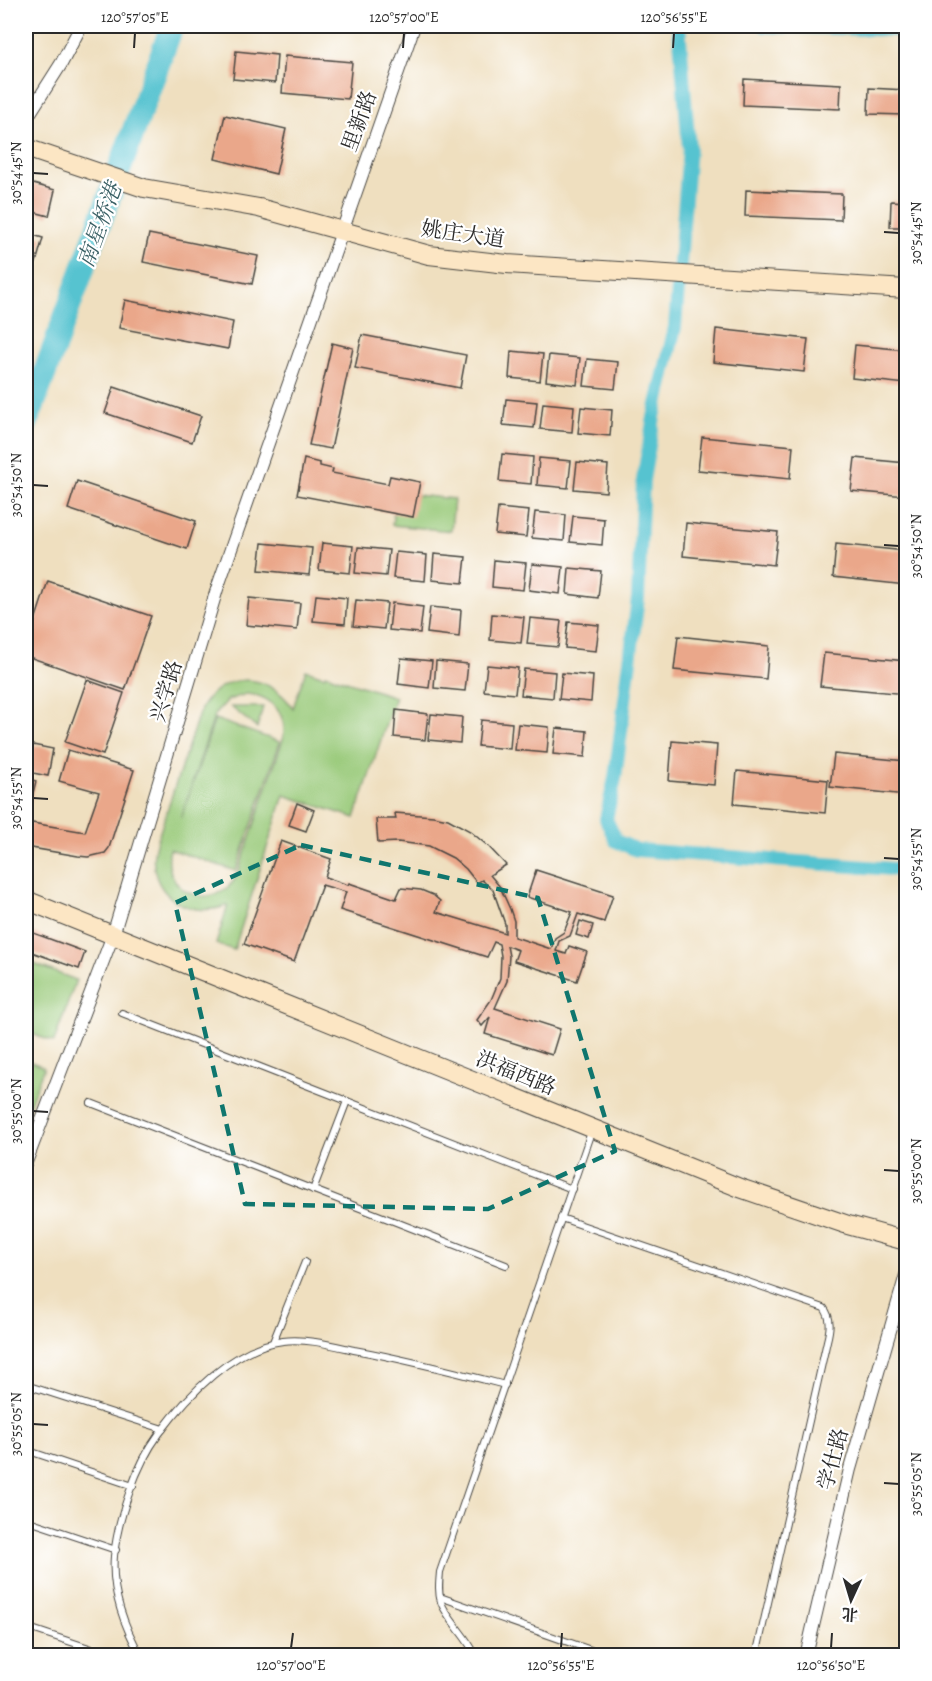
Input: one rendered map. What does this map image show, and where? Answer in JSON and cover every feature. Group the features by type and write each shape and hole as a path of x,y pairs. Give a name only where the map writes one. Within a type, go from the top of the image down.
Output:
{"street":[{"path":"26,119 61,64 81,26"},
{"name":"里新路","path":"341,230 414,26"},
{"name":"姚庄大道","path":"26,148 144,188 259,208 429,255 507,264 906,288"},
{"name":"兴学路","path":"26,1162 28,1145 113,935 217,589 341,230"},
{"name":"洪福西路","path":"26,900 740,1188 848,1225 906,1241"},
{"name":"学仕路","path":"806,1656 850,1469 906,1275"}],"lane":[{"path":"122,1013 572,1189"},
{"path":"313,1190 347,1101"},
{"path":"91,1103 506,1265"},
{"path":"476,1656 470,1643 442,1605 439,1589 440,1572 592,1128"},
{"path":"561,1218 824,1308 829,1314 831,1323 756,1656"},
{"path":"273,1342 304,1262"},
{"path":"141,1656 128,1634 115,1590 116,1550 123,1512 138,1473 163,1429 223,1366 260,1345 285,1340 324,1344 432,1366 505,1385"},
{"path":"26,1385 163,1429"},
{"path":"26,1450 133,1486"},
{"path":"26,1520 116,1550"},
{"path":"440,1597 608,1656"},
{"path":"26,1626 113,1656"}],"highlighted area":[{"path":"301,845 538,898 615,1151 488,1209 245,1204 175,903"}],"green space":[{"path":"396,493 454,499 451,531 392,525"},
{"path":"306,670 395,697 355,818 284,795 234,950 216,944 228,905 213,909 198,909 185,906 173,899 163,890 157,878 154,863 155,847 199,713 208,699 219,688 231,682 244,680 271,687 293,708","holes":["246,694 255,695 270,702 280,714 284,730 283,739 237,876 227,888 215,894 203,896 191,894 173,877 169,864 170,849 236,871 280,742 215,719 181,818 215,714 228,700"]},
{"path":"231,707 263,707 257,728"},
{"path":"26,961 76,980 54,1042 26,1032"},
{"path":"26,1060 44,1067 26,1114"}],"building":[{"path":"236,51 277,55 275,83 233,79"},
{"path":"285,56 352,62 348,99 282,93"},
{"path":"744,79 841,84 840,109 743,105"},
{"path":"869,88 906,90 906,115 868,114"},
{"path":"225,115 286,129 276,174 215,159"},
{"path":"26,182 55,190 49,216 26,210"},
{"path":"746,190 842,194 841,220 745,216"},
{"path":"891,201 906,202 906,227 890,227"},
{"path":"26,233 43,238 36,263 26,261"},
{"path":"149,234 258,256 252,284 143,262"},
{"path":"125,300 233,322 228,349 119,328"},
{"path":"716,329 808,339 804,372 713,362"},
{"path":"362,335 466,355 460,388 355,368"},
{"path":"332,343 353,348 331,449 309,445"},
{"path":"855,345 906,350 906,384 852,378"},
{"path":"511,351 543,354 540,381 509,378"},
{"path":"549,355 580,358 577,385 546,381"},
{"path":"587,359 618,362 615,389 584,386"},
{"path":"114,387 201,416 192,442 105,413"},
{"path":"506,399 537,402 534,428 503,425"},
{"path":"543,403 574,406 572,432 540,429"},
{"path":"581,407 612,410 610,436 578,433"},
{"path":"702,437 793,446 790,479 698,470"},
{"path":"502,454 533,457 531,484 499,481"},
{"path":"539,458 571,461 568,488 537,485"},
{"path":"855,458 906,463 906,496 851,491"},
{"path":"304,459 333,469 332,473 388,484 390,476 420,482 413,517 297,495"},
{"path":"577,462 608,465 606,492 574,489"},
{"path":"77,481 196,521 187,549 68,509"},
{"path":"498,508 529,511 526,537 495,534"},
{"path":"535,512 566,515 564,541 532,538"},
{"path":"573,516 604,519 602,545 570,542"},
{"path":"686,523 778,532 774,565 683,556"},
{"path":"262,543 312,548 309,575 259,570"},
{"path":"322,543 353,546 350,573 319,570"},
{"path":"836,544 906,551 906,585 833,577"},
{"path":"358,547 389,550 386,576 355,573"},
{"path":"396,552 427,555 425,581 393,578"},
{"path":"434,554 466,557 463,583 432,580"},
{"path":"494,560 526,563 523,590 492,587"},
{"path":"532,564 563,567 560,594 529,590"},
{"path":"569,568 601,571 598,598 567,594"},
{"path":"48,581 151,616 125,690 26,656 26,648"},
{"path":"316,595 347,598 345,624 313,621"},
{"path":"249,598 300,603 297,630 246,625"},
{"path":"356,600 387,603 384,629 353,626"},
{"path":"392,603 423,607 420,633 389,630"},
{"path":"430,607 461,610 459,637 427,633"},
{"path":"492,614 524,617 521,643 490,640"},
{"path":"530,618 561,621 558,647 527,644"},
{"path":"568,622 599,625 596,651 565,648"},
{"path":"678,636 769,646 766,679 674,670"},
{"path":"824,653 906,661 906,694 820,686"},
{"path":"401,658 432,661 429,688 398,684"},
{"path":"436,661 468,664 465,691 434,688"},
{"path":"487,665 518,668 515,694 484,691"},
{"path":"524,669 555,672 553,698 521,695"},
{"path":"562,673 593,676 591,702 559,699"},
{"path":"87,680 124,693 103,755 65,742"},
{"path":"396,710 428,714 425,740 394,737"},
{"path":"431,714 462,717 460,743 428,740"},
{"path":"481,720 512,723 510,749 478,746"},
{"path":"518,724 549,727 547,753 515,750"},
{"path":"556,728 587,731 585,757 553,754"},
{"path":"672,741 717,745 714,785 669,781"},
{"path":"33,745 53,749 48,776 28,772"},
{"path":"68,750 134,770 109,848 105,853 88,857 26,847 26,822 85,832 99,792 59,781"},
{"path":"834,754 906,761 906,795 830,787"},
{"path":"737,771 828,780 825,813 734,804"},
{"path":"26,778 36,781 30,805 26,804"},
{"path":"297,803 314,810 306,831 289,825"},
{"path":"395,813 448,819 470,831 489,847 506,865 490,875 500,887 510,909 514,921 514,937 551,949 555,938 564,932 572,912 527,897 536,870 613,895 604,922 578,914 570,936 559,941 556,951 566,954 569,946 587,952 577,981 514,961 518,950 507,946 509,956 507,981 495,1008 560,1029 552,1055 485,1034 490,1017 482,1026 477,1020 491,1000 500,978 499,944 494,942 487,957 340,910 346,892 322,885 294,962 244,944 281,841 331,859 325,877 396,899 401,888 421,890 440,901 436,912 505,933 505,924 493,890 482,880 477,883 453,858 429,846 398,842 378,843 376,819 396,819"},
{"path":"580,921 593,925 589,939 576,935"},
{"path":"28,931 85,952 79,969 26,950"}],"waterway":[{"name":"南星桥港","path":"26,424 172,26"},
{"path":"679,26 689,148 675,327 654,417 643,480 638,598 615,778 606,819 616,841 637,850 906,870"},
{"path":"765,26 906,30"}]}
